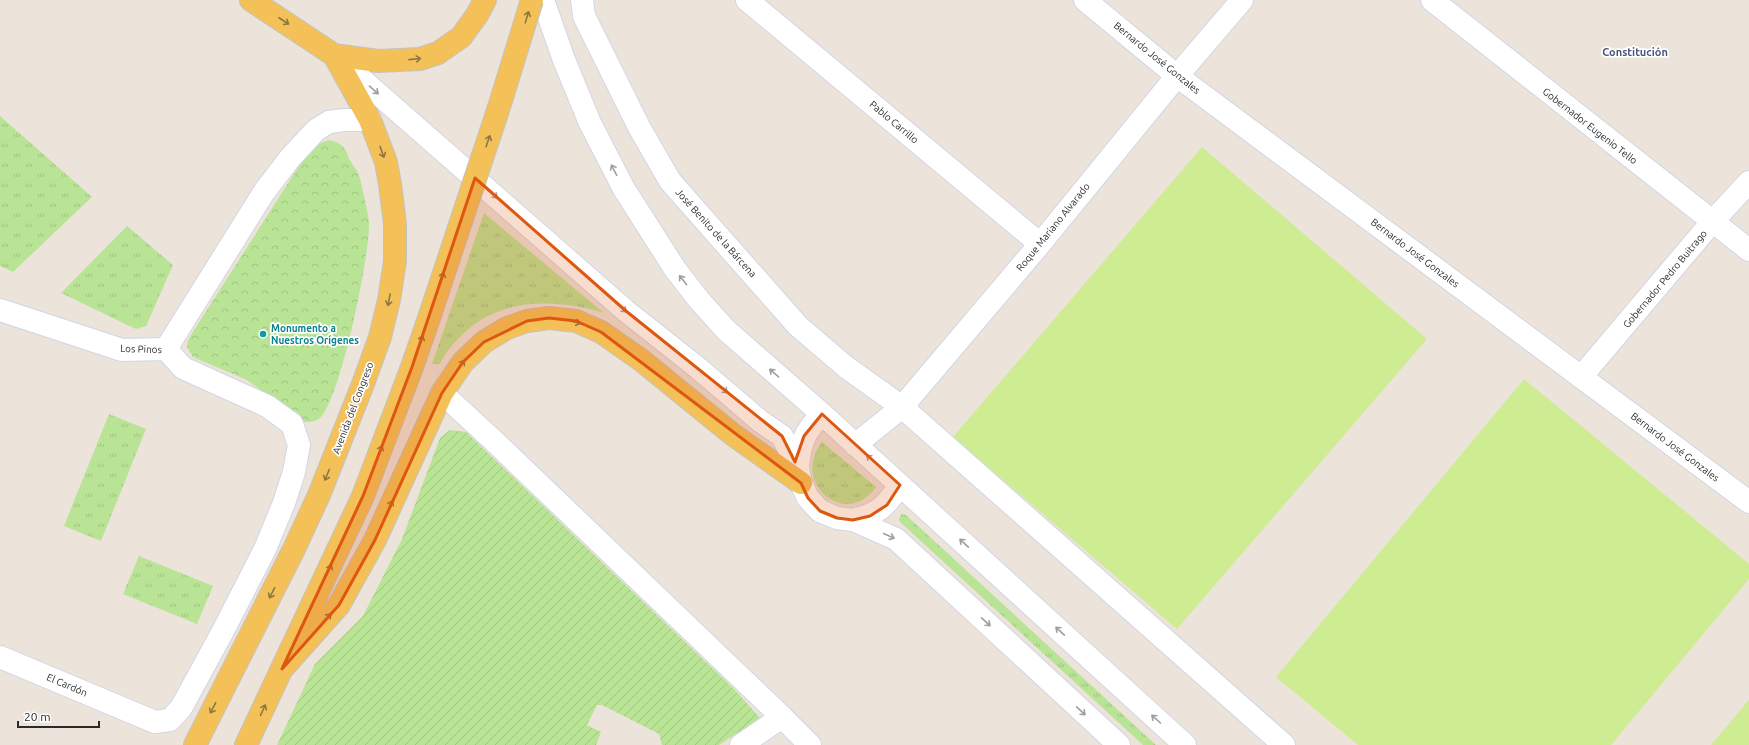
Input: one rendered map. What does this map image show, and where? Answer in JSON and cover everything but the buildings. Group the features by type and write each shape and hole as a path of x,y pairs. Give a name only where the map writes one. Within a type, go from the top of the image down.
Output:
{"main road":[{"path":"251,0 334,55 378,61 420,60 438,53 461,37 477,15 485,0"},
{"path":"246,745 364,496 430,315 500,104 532,0"},
{"name":"Avenida del Congreso","path":"195,745 297,543 344,431 380,337 389,300 395,261 395,224 386,162 370,120 334,55"},
{"path":"282,669 338,605 375,540 442,393 463,362 484,342 507,328 526,321 549,318 576,321 601,332 641,360 732,434 799,475"}],"street":[{"path":"543,0 564,60 590,123 624,189 675,269 699,300 726,330 822,414 1185,745"},
{"name":"Pablo Carrillo","path":"748,0 1040,244"},
{"name":"Bernardo José Gonzales","path":"1085,0 1177,76 1749,502"},
{"name":"Roque Mariano Alvarado","path":"855,445 902,407 1040,244 1177,76 1242,0"},
{"name":"Gobernador Eugenio Tello","path":"1432,0 1749,250"},
{"name":"José Benito de la Bárcena","path":"583,8 639,127 670,181 798,326 846,367 902,407 1284,745"},
{"path":"334,55 626,311 698,368 760,421 782,436 808,498 820,511 837,518 853,520 896,539 1118,745"},
{"path":"166,349 264,192 290,158 316,130 328,122 344,120 370,120"},
{"name":"Gobernador Pedro Buitrago","path":"1582,377 1712,222 1749,182"},
{"name":"Los Pinos","path":"0,310 122,350 166,349 183,368 267,406 292,424 299,445 294,472 284,503 265,549 181,708 170,720 155,722"},
{"path":"442,393 494,441 810,745"},
{"path":"799,475 799,450 804,436 811,424 822,414"},
{"path":"853,520 870,516 887,505 900,485"},
{"name":"El Cardón","path":"0,657 155,722"},
{"path":"741,745 782,717"}],"highlighted area":[{"path":"475,178 626,311 782,436 795,462 804,436 822,414 900,485 887,505 870,516 853,520 837,518 820,511 808,498 801,483 601,332 576,321 549,318 527,321 484,342 463,362 442,393 375,540 339,605 282,669 363,496 412,367"}],"green space":[{"path":"0,116 92,197 13,272 0,266"},
{"path":"330,140 339,144 345,149 358,173 369,219 368,240 360,293 337,382 329,404 321,417 315,421 304,422 247,380 193,357 187,347 191,335 299,166 316,146 324,141"},
{"path":"1202,147 1427,339 1177,629 953,437"},
{"path":"484,213 604,313 570,305 553,304 535,304 501,310 486,317 471,327 453,344 440,364 432,364"},
{"path":"127,226 173,265 146,326 136,329 61,293"},
{"path":"1524,379 1749,564 1749,579 1611,745 1358,745 1276,677"},
{"path":"109,414 146,429 101,541 64,526"},
{"path":"450,430 466,432 734,689 760,718 719,745 662,745 659,734 602,705 597,705 587,725 601,732 596,745 277,745 315,664 363,616 402,539 440,438"},
{"path":"822,442 876,487 863,499 850,504 837,502 825,496 817,485 813,472 814,457"},
{"path":"901,514 906,515 1156,745 1143,745 900,522 899,519"},
{"path":"139,556 213,586 197,624 123,594"},
{"path":"1749,700 1749,745 1711,745"}],"place":[{"name":"Monumento a Nuestros Orígenes","path":"263,334"}],"district":[{"name":"Constitución","path":"1635,52"}]}
